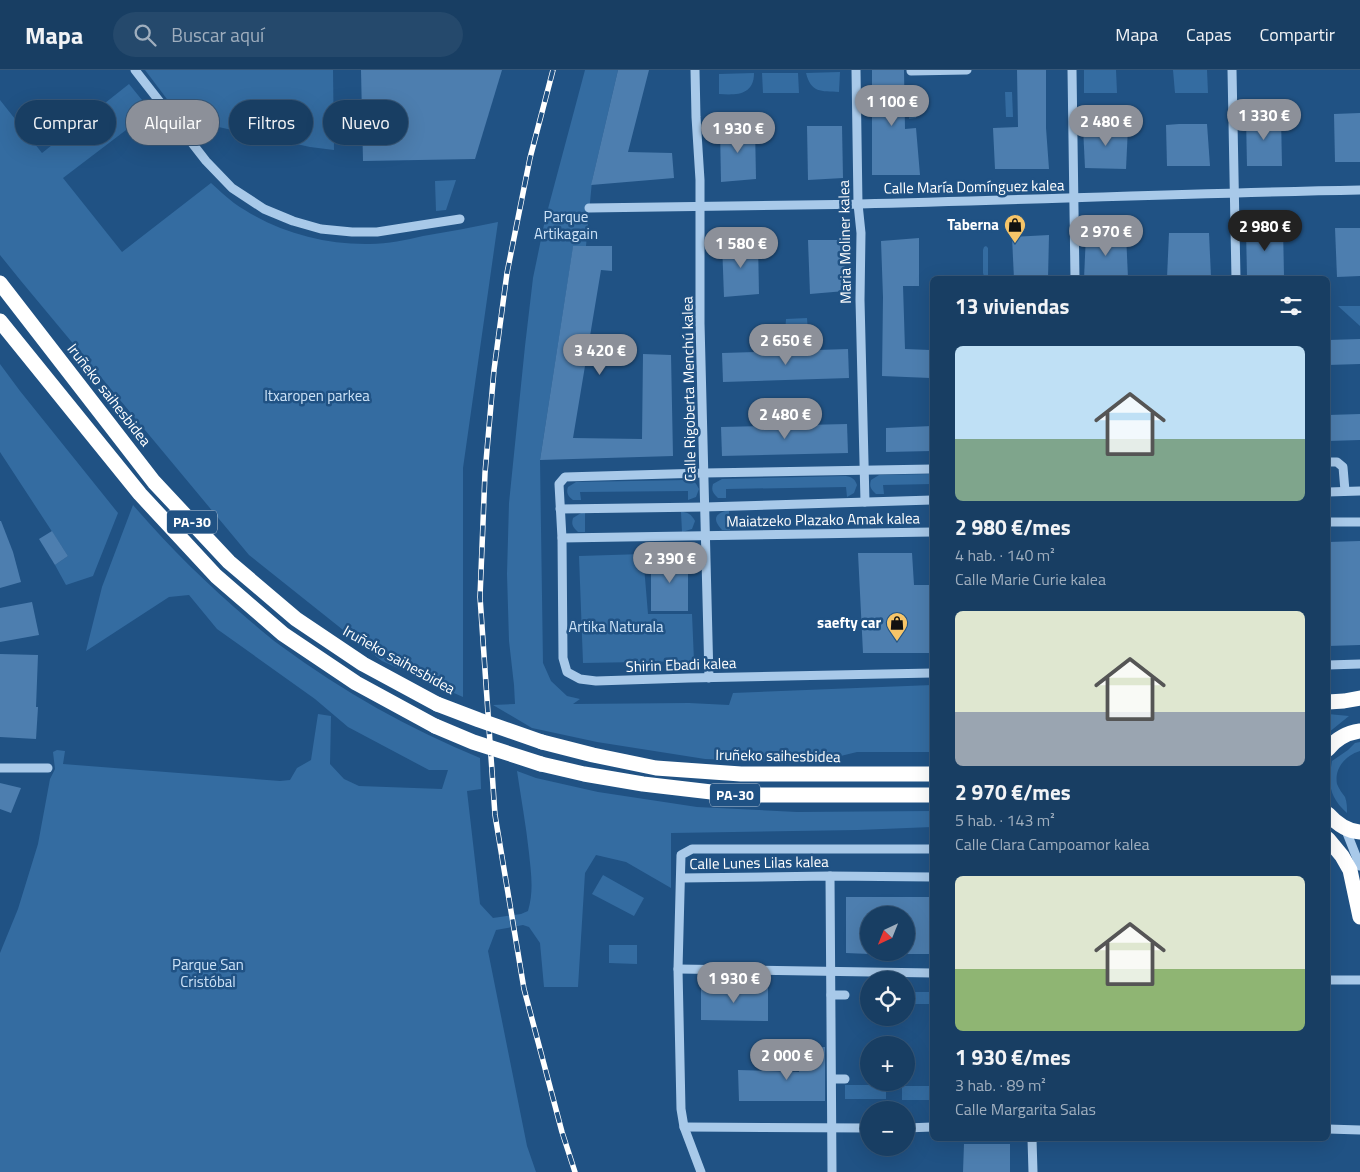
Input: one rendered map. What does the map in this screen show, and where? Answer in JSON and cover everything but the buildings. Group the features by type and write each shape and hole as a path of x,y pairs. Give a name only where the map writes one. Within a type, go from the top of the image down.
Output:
{"highway":[{"name":"Iruñeko saihesbidea","path":"0,283 154,482 229,562 296,619 364,664 437,704 542,742 656,768 741,774 930,774"},
{"name":"PA-30","path":"0,321 140,494 216,576 283,634 356,683 435,726 473,742 541,764 584,774 643,784 737,795 930,794"},
{"path":"1330,702 1360,698"},
{"path":"1330,747 1344,736 1359,731"},
{"path":"835,775 892,765 930,764"},
{"path":"856,795 930,804"},
{"path":"1330,816 1345,828 1360,832"},
{"path":"1330,841 1350,870 1360,917"}],"street":[{"path":"135,70 206,161 232,188 264,208 293,221 320,229 352,232 376,232 460,218"},
{"name":"Calle Rigoberta Menchú kalea","path":"695,70 701,206 700,323 709,678"},
{"name":"Maria Moliner kalea","path":"856,70 866,502"},
{"path":"911,70 967,70"},
{"path":"1072,70 1075,276"},
{"path":"1232,70 1236,276"},
{"name":"Calle María Domínguez kalea","path":"589,208 858,204 1360,190"},
{"path":"1330,462 1337,462 1343,467 1345,492"},
{"path":"562,538 559,484 566,477 930,469"},
{"path":"1330,492 1360,491"},
{"name":"Maiatzeko Plazako Amak kalea","path":"560,509 705,507 930,500"},
{"path":"1330,522 1360,522"},
{"name":"Maiatzeko Plazako Amak kalea","path":"562,538 930,532"},
{"name":"Shirin Ebadi kalea","path":"562,538 562,658 567,672 580,679 596,681 930,673"},
{"path":"1330,665 1360,664"},
{"path":"0,768 48,768"},
{"path":"1345,828 1360,866"},
{"name":"Calle Lunes Lilas kalea","path":"930,850 692,849 681,855 681,878 930,877"},
{"path":"830,876 832,1172"},
{"path":"681,878 678,969 681,1104 684,1127 701,1172"},
{"path":"678,969 930,973"},
{"path":"1330,980 1360,980"},
{"path":"831,995 845,995"},
{"path":"832,1079 845,1079"},
{"path":"684,1127 860,1128"},
{"path":"915,1128 930,1128"},
{"path":"1330,1129 1360,1130"},
{"path":"1032,1141 1033,1172"}],"green space":[{"path":"145,70 333,70 333,100 323,100 323,145 334,145 334,150 301,145 313,145 313,100 229,100 229,129 219,127 219,100 168,100"},
{"name":"Parque Artikagain","path":"585,70 618,70 592,181 586,246 573,247 540,460 543,663 551,681 567,696 580,699 573,704 689,703 729,705 733,693 930,685 930,752 857,752 812,763 705,759 597,742 532,728 493,705 515,704 509,641 507,574 509,503 533,278 545,220"},
{"path":"1084,70 1116,70 1117,93 1084,93"},
{"path":"1173,70 1207,70 1208,93 1175,93"},
{"path":"840,72 839,92 822,91 814,88 808,80 806,73"},
{"path":"754,73 751,86 747,90 737,94 719,94 719,74"},
{"path":"762,73 798,73 799,93 763,93"},
{"name":"Itxaropen parkea","path":"129,84 142,100 126,100 126,130 116,138 116,100 109,100"},
{"path":"1005,92 1012,92 1013,117 1006,117"},
{"path":"909,94 916,94 916,118 909,119"},
{"name":"Itxaropen parkea","path":"0,100 15,119 15,145 36,145 42,153 52,145 106,145 63,178 122,252 211,183 234,203 265,221 282,229 334,242 352,244 390,243 498,222 463,468 463,697 382,661 249,555 0,255"},
{"path":"456,180 446,210 436,211 435,181"},
{"path":"984,247 988,248 988,276 984,276 983,273"},
{"path":"1338,306 1360,306 1360,326"},
{"path":"807,318 808,331 785,332 786,319"},
{"path":"0,364 118,513 93,576 66,585 55,565 68,556 0,452"},
{"path":"930,474 930,484 883,485 884,494 876,494 870,486 871,480 879,475"},
{"path":"846,476 853,479 857,485 854,493 847,497 846,487 726,489 726,498 718,498 712,490 713,484 722,479"},
{"path":"688,480 695,482 699,489 696,497 688,500 688,491 580,492 581,500 573,500 567,493 568,487 576,482"},
{"name":"Parque San Cristóbal","path":"133,505 174,550 204,579 249,620 304,663 353,694 403,722 480,758 481,789 467,791 480,904 493,918 521,914 528,911 530,904 531,868 517,771 536,778 598,792 697,807 797,812 930,811 930,827 671,833 671,888 626,862 596,855 585,873 578,987 544,987 540,943 529,927 523,925 496,930 488,951 527,1146 536,1172 0,1172 0,953 18,909 38,844 50,779 55,769 53,752 57,750 65,751 63,764 280,781 290,780 297,768 311,760 318,714 331,716 330,764 344,779 359,786 442,789 448,770 429,770 348,727 315,699 217,629 189,595 169,597 86,651 102,587"},
{"path":"729,511 730,530 722,530 716,521 718,514"},
{"path":"681,512 686,512 694,519 692,529 682,532"},
{"path":"581,513 585,513 585,532 578,532 572,524 573,518"},
{"name":"Artika Naturala","path":"643,554 648,614 692,614 694,661 583,663 579,556"},
{"path":"1330,714 1349,716 1330,731"},
{"path":"1360,742 1360,751 1346,759 1337,773 1337,784 1345,797 1347,813 1336,801 1331,790 1332,761 1355,743"},
{"path":"603,875 644,898 634,916 592,894"},
{"path":"609,945 637,945 637,964 609,963"},
{"path":"915,992 930,992 930,1004 915,1004"},
{"path":"845,1085 860,1085 860,1091 886,1091 886,1099 845,1099"},
{"path":"915,1086 930,1086 930,1100 902,1100 902,1091 915,1091"}],"railway":[{"path":"553,70 530,158 507,273 494,370 485,473 480,597 495,815 524,989 562,1132 575,1172"}],"place":[{"name":"Taberna","path":"1015,244"},
{"name":"saefty car","path":"897,642"}]}
